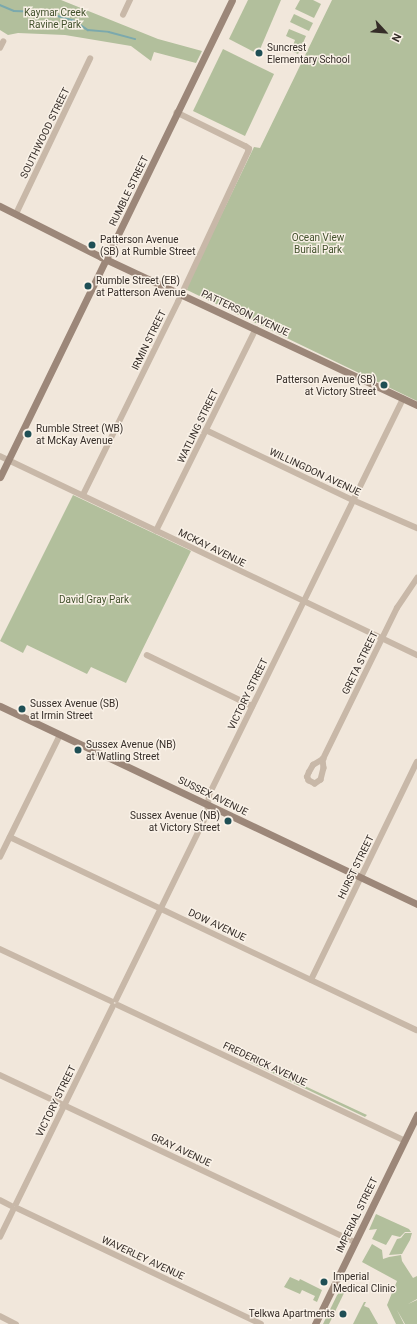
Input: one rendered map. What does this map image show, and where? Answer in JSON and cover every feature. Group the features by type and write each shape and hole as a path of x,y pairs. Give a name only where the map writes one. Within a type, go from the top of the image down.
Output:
{"street":[{"path":"123,15 130,0"},
{"name":"RUMBLE STREET","path":"0,477 232,0"},
{"path":"0,48 3,42"},
{"name":"SOUTHWOOD STREET","path":"16,214 90,59"},
{"name":"IRMIN STREET","path":"83,496 182,293 249,149 178,113"},
{"name":"PATTERSON AVENUE","path":"0,206 107,259 417,405"},
{"name":"WATLING STREET","path":"156,531 256,329"},
{"name":"VICTORY STREET","path":"0,1237 207,814 209,795 403,399"},
{"name":"WILLINGDON AVENUE","path":"206,430 353,500 417,528"},
{"name":"MCKAY AVENUE","path":"0,456 417,655"},
{"name":"GRETA STREET","path":"323,759 401,601 417,578"},
{"path":"147,655 252,706"},
{"name":"SUSSEX AVENUE","path":"0,706 417,904"},
{"path":"0,857 60,735"},
{"name":"HURST STREET","path":"311,980 417,762"},
{"name":"DOW AVENUE","path":"10,837 417,1030"},
{"name":"FREDERICK AVENUE","path":"0,949 404,1140"},
{"name":"GRAY AVENUE","path":"0,1075 355,1242"},
{"name":"IMPERIAL STREET","path":"315,1324 417,1115"},
{"name":"WAVERLEY AVENUE","path":"0,1200 261,1324"},
{"path":"0,1316 16,1324"}],"green space":[{"name":"Kaymar Creek Ravine Park","path":"0,0 61,0 158,39 202,51 196,63 154,52 151,61 131,46 65,35 18,33 8,35 0,30"},
{"path":"248,0 281,0 258,54 229,39"},
{"path":"300,0 313,0 321,4 314,18 295,9"},
{"name":"Ocean View Burial Park","path":"332,0 417,0 417,401 187,290 188,284 254,147 260,148"},
{"path":"294,14 313,23 309,31 290,22"},
{"path":"289,29 306,36 298,54 291,51 295,40 286,36"},
{"path":"223,49 274,74 245,136 193,111"},
{"name":"David Gray Park","path":"73,495 191,551 126,683 91,667 87,674 27,645 23,653 0,641"},
{"path":"249,1060 367,1115 365,1117 249,1062"},
{"path":"376,1214 409,1229 411,1232 405,1232 400,1237 392,1235 386,1245 372,1239 377,1229 369,1230"},
{"path":"405,1233 412,1233 410,1240 402,1254 389,1255 397,1239 401,1238"},
{"path":"372,1244 382,1250 383,1259 401,1255 402,1261 413,1278 417,1276 417,1299 408,1304 417,1300 417,1324 405,1324 397,1310 404,1324 396,1324 387,1305 397,1281 362,1262"},
{"path":"290,1277 299,1281 300,1279 322,1290 317,1302 313,1300 315,1296 302,1290 300,1294 284,1287"},
{"path":"340,1289 345,1291 329,1324 323,1324"},
{"path":"364,1302 366,1302 364,1306 369,1308 378,1324 353,1324"}],"waterway":[{"path":"0,5 14,11 44,12 75,21 88,30 109,32 135,39"}],"place":[{"name":"Suncrest Elementary School","path":"259,53"},
{"name":"Patterson Avenue (SB) at Rumble Street","path":"92,245"},
{"name":"Rumble Street (EB) at Patterson Avenue","path":"88,286"},
{"name":"Patterson Avenue (SB) at Victory Street","path":"384,385"},
{"name":"Rumble Street (WB) at McKay Avenue","path":"28,434"},
{"name":"Sussex Avenue (SB) at Irmin Street","path":"22,709"},
{"name":"Sussex Avenue (NB) at Watling Street","path":"78,750"},
{"name":"Sussex Avenue (NB) at Victory Street","path":"228,821"},
{"name":"Imperial Medical Clinic","path":"324,1282"},
{"name":"Telkwa Apartments","path":"343,1314"}]}
